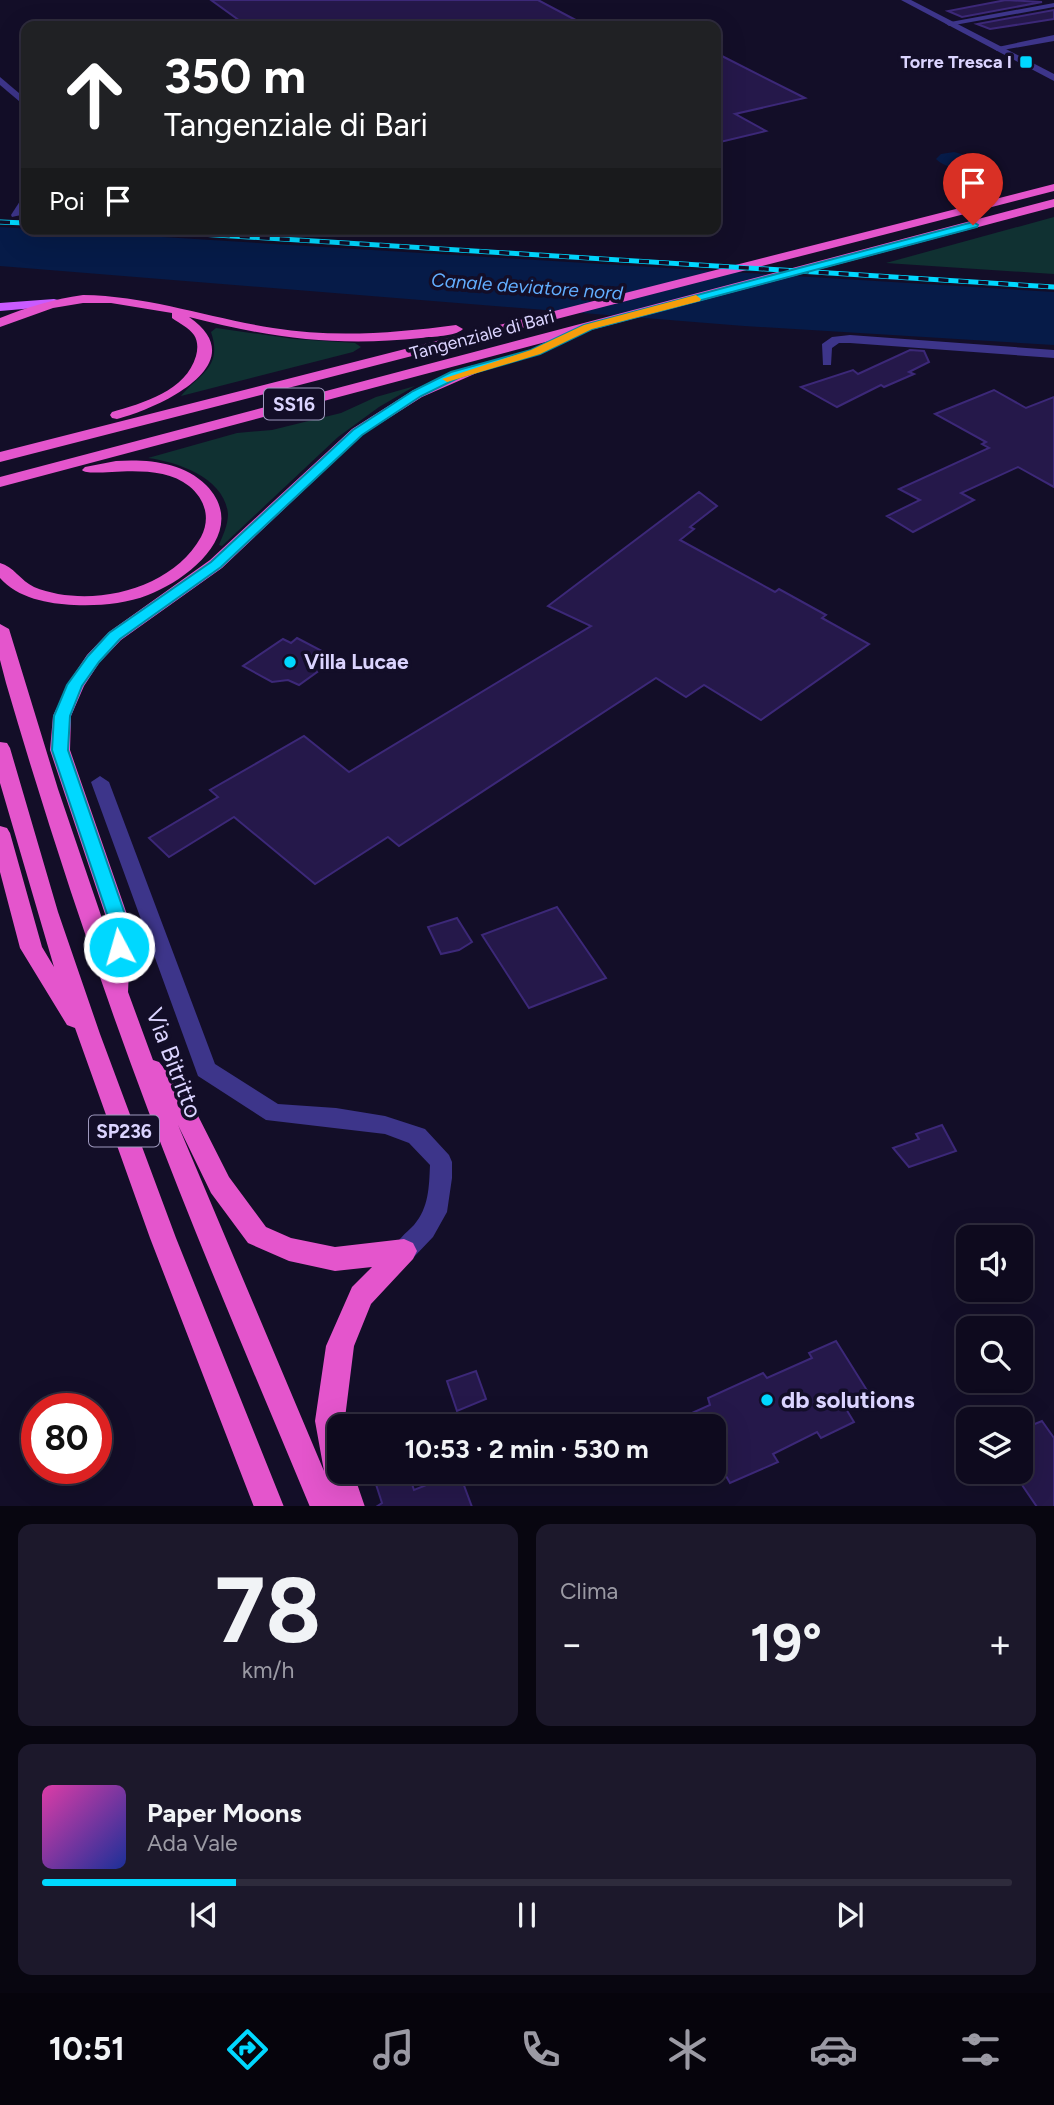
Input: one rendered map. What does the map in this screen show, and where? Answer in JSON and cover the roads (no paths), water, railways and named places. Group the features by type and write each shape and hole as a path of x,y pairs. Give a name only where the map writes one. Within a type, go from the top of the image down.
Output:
{"highway":[{"path":"0,323 54,303 111,300 151,303 247,328 346,338 413,335 536,314 617,288 688,280 1054,187"},
{"name":"Tangenziale di Bari","path":"0,482 1054,203"},
{"path":"1,457 53,432 132,411 163,398 183,385 195,373 205,346 200,333 170,310"},
{"name":"Tangenziale di Bari","path":"1,457 536,314"},
{"path":"117,991 120,926 60,750 62,716 75,685 93,659 131,623 216,565 357,432 456,374 536,352 588,327"},
{"path":"0,488 23,487 105,467 132,465 166,469 185,476 204,489 215,505 216,522 209,540 196,556 170,576 140,592 101,599 61,599 12,584 0,568"},
{"name":"Via Bitritto","path":"0,629 39,761 138,1053 325,1506"},
{"name":"SP236","path":"0,748 60,951 94,1051 199,1331 269,1506"},
{"path":"0,833 31,948 94,1051"},
{"path":"138,1053 181,1107 220,1185 257,1235 289,1249 335,1259 404,1251"},
{"path":"350,1506 341,1482 329,1420 340,1346 362,1296 404,1251"}],"main road":[{"path":"0,307 54,303"}],"street":[{"path":"907,0 1052,76"},
{"path":"949,23 1054,5"},
{"path":"997,48 1054,38"},
{"path":"0,80 21,99"},
{"path":"16,215 21,208"},
{"path":"827,362 826,347 836,340 850,339 1054,354"},
{"name":"Via Bitritto","path":"100,782 206,1070 274,1113 336,1117 384,1125 418,1136 441,1162 441,1203 426,1230 404,1251"}],"water":[{"path":"954,152 969,156 974,163 955,167 936,159 941,154"},
{"name":"Canale deviatore nord","path":"0,227 21,228 21,235 130,235 1054,292 1054,345 744,326 0,266"}],"railway":[{"path":"0,222 21,223"},
{"path":"217,235 1054,287"}],"place":[{"name":"Torre Tresca I","path":"1026,62"},
{"name":"Villa Lucae","path":"290,662"},
{"name":"db solutions","path":"767,1400"}]}
